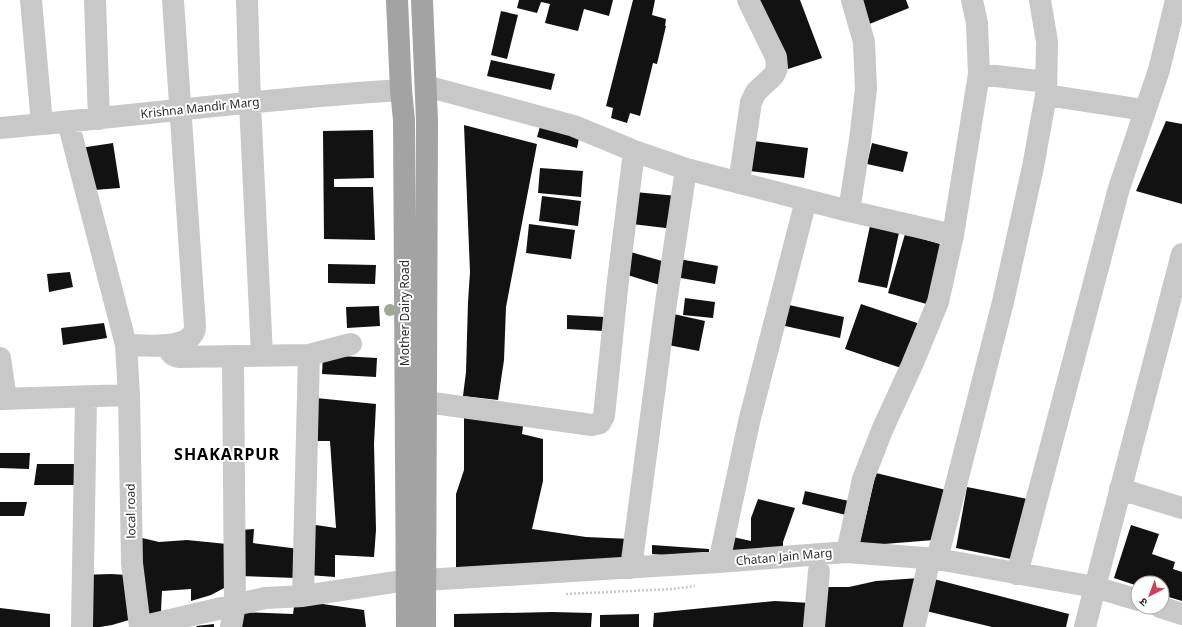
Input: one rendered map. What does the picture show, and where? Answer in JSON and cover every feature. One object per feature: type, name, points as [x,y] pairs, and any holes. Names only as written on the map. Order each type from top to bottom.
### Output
[{"type":"main road","name":"Mother Dairy Road","points":[[397,0],[401,90],[404,120],[416,580],[425,627]]},
{"type":"main road","name":"Mother Dairy Road","points":[[407,627],[416,580],[426,402],[426,86],[422,0]]},
{"type":"street","points":[[31,0],[42,124]]},
{"type":"street","points":[[95,0],[99,119]]},
{"type":"street","points":[[126,345],[167,345],[186,340],[193,334],[195,326],[172,0]]},
{"type":"street","points":[[247,0],[250,103],[262,355]]},
{"type":"street","points":[[739,183],[751,102],[756,92],[774,75],[777,68],[776,57],[748,0]]},
{"type":"street","points":[[849,211],[866,89],[864,42],[852,0]]},
{"type":"street","points":[[847,552],[863,480],[883,428],[912,365],[938,302],[953,236],[979,74],[977,23],[972,0]]},
{"type":"street","points":[[914,627],[1003,302],[1033,167],[1046,89],[1047,42],[1040,0]]},
{"type":"street","points":[[1017,574],[1119,188],[1144,110],[1159,70],[1176,0]]},
{"type":"street","points":[[979,74],[1144,110]]},
{"type":"street","points":[[426,86],[574,126],[634,151],[686,169],[953,236]]},
{"type":"street","name":"Krishna Mandir Marg","points":[[0,128],[250,103],[401,90]]},
{"type":"street","name":"local road","points":[[68,122],[126,345],[129,395],[132,562],[140,627]]},
{"type":"street","points":[[426,402],[592,425],[600,423],[604,416],[616,289],[634,151]]},
{"type":"street","points":[[631,568],[666,303],[686,169]]},
{"type":"street","points":[[719,562],[749,422],[806,200]]},
{"type":"street","points":[[1086,627],[1094,587],[1182,254]]},
{"type":"street","points":[[167,345],[170,353],[174,356],[180,357],[309,355],[351,344]]},
{"type":"street","points":[[303,596],[309,355]]},
{"type":"street","points":[[231,627],[235,605],[233,356]]},
{"type":"street","points":[[0,358],[3,399],[129,395]]},
{"type":"street","points":[[82,627],[86,397]]},
{"type":"street","points":[[1120,489],[1182,508]]},
{"type":"street","name":"Chatan Jain Marg","points":[[148,627],[153,624],[265,598],[303,596],[416,580],[631,568],[847,552],[933,558],[1094,587],[1130,598]]},
{"type":"street","points":[[814,627],[819,571]]},
{"type":"street","points":[[1170,610],[1182,614]]},
{"type":"building","points":[[519,0],[613,0],[609,16],[584,9],[578,31],[545,23],[550,4],[541,2],[537,13],[517,8]]},
{"type":"building","points":[[633,0],[655,0],[652,15],[666,19],[666,26],[657,64],[653,63],[640,116],[630,113],[627,123],[611,118],[613,108],[606,106]]},
{"type":"building","points":[[754,0],[800,0],[822,58],[788,69]]},
{"type":"building","points":[[857,0],[906,0],[909,8],[867,25]]},
{"type":"building","points":[[501,11],[518,15],[507,59],[491,55]]},
{"type":"building","points":[[491,60],[555,74],[551,90],[487,76]]},
{"type":"building","points":[[1166,121],[1182,124],[1182,204],[1136,191]]},
{"type":"building","points":[[541,123],[580,133],[577,148],[537,137]]},
{"type":"building","points":[[464,125],[537,144],[506,307],[504,360],[498,400],[463,396],[466,372],[470,272]]},
{"type":"building","points":[[373,130],[374,178],[334,179],[334,187],[373,187],[375,240],[324,239],[323,131]]},
{"type":"building","points":[[754,141],[808,148],[804,178],[750,171]]},
{"type":"building","points":[[113,143],[120,188],[94,190],[80,148]]},
{"type":"building","points":[[872,143],[908,152],[903,172],[867,164]]},
{"type":"building","points":[[540,168],[583,171],[581,197],[538,193]]},
{"type":"building","points":[[635,192],[677,196],[674,229],[632,224]]},
{"type":"building","points":[[542,196],[581,201],[578,226],[539,221]]},
{"type":"building","points":[[871,221],[900,228],[887,288],[858,282]]},
{"type":"building","points":[[529,224],[575,230],[571,259],[526,253]]},
{"type":"building","points":[[905,234],[947,246],[930,305],[888,293]]},
{"type":"building","points":[[627,251],[669,263],[663,286],[621,273]]},
{"type":"building","points":[[679,259],[718,266],[715,284],[675,277]]},
{"type":"building","points":[[328,264],[376,265],[375,284],[328,283]]},
{"type":"building","points":[[70,272],[73,287],[49,292],[47,274]]},
{"type":"building","points":[[685,298],[715,302],[713,318],[683,315]]},
{"type":"building","points":[[861,304],[923,325],[907,370],[845,349]]},
{"type":"building","points":[[789,305],[844,317],[840,338],[785,326]]},
{"type":"building","points":[[379,306],[380,326],[347,328],[346,307]]},
{"type":"building","points":[[669,313],[705,321],[699,351],[663,344]]},
{"type":"building","points":[[567,315],[605,317],[604,331],[567,329]]},
{"type":"building","points":[[104,323],[107,338],[63,345],[61,328]]},
{"type":"building","points":[[323,355],[377,358],[376,377],[322,374]]},
{"type":"building","points":[[316,398],[376,404],[374,444],[376,530],[374,557],[335,555],[335,577],[308,575],[309,524],[336,528],[330,441],[310,441]]},
{"type":"building","points":[[464,418],[524,419],[522,434],[543,439],[543,481],[532,529],[586,537],[631,539],[628,563],[456,573],[456,494],[464,470]]},
{"type":"building","points":[[0,453],[30,453],[29,469],[0,468]]},
{"type":"building","points":[[37,464],[78,464],[75,485],[34,485]]},
{"type":"building","points":[[876,473],[946,490],[934,540],[859,546]]},
{"type":"building","points":[[967,487],[1028,499],[1016,560],[956,548]]},
{"type":"building","points":[[805,491],[853,502],[850,516],[802,504]]},
{"type":"building","points":[[758,499],[795,508],[783,542],[783,553],[729,554],[733,537],[751,541],[751,518]]},
{"type":"building","points":[[0,502],[27,502],[24,516],[0,516]]},
{"type":"building","points":[[1131,525],[1159,534],[1152,554],[1175,562],[1173,569],[1182,572],[1182,601],[1170,597],[1170,575],[1130,575],[1130,583],[1114,578]]},
{"type":"building","points":[[254,529],[253,543],[299,549],[296,578],[239,576],[241,530]]},
{"type":"building","points":[[138,537],[159,542],[187,540],[227,544],[228,586],[211,595],[191,601],[191,589],[162,591],[161,611],[144,618]]},
{"type":"building","points":[[652,545],[709,549],[709,559],[652,554]]},
{"type":"building","points":[[79,575],[128,575],[129,620],[100,627],[78,627]]},
{"type":"building","points":[[919,578],[908,627],[821,627],[826,587],[849,587],[876,581]]},
{"type":"building","points":[[930,578],[1069,614],[1066,627],[992,627],[922,610]]},
{"type":"building","points":[[295,600],[364,610],[366,627],[237,627],[238,612],[293,614]]},
{"type":"building","points":[[775,601],[811,603],[809,627],[653,627],[654,613]]},
{"type":"building","points":[[0,608],[50,614],[50,627],[0,627]]},
{"type":"building","points":[[552,612],[592,613],[591,627],[454,627],[454,614]]},
{"type":"building","points":[[639,614],[639,627],[600,627],[600,615]]},
{"type":"building","points":[[214,624],[214,627],[196,626]]},
{"type":"district","name":"SHAKARPUR","points":[[227,454]]}]
